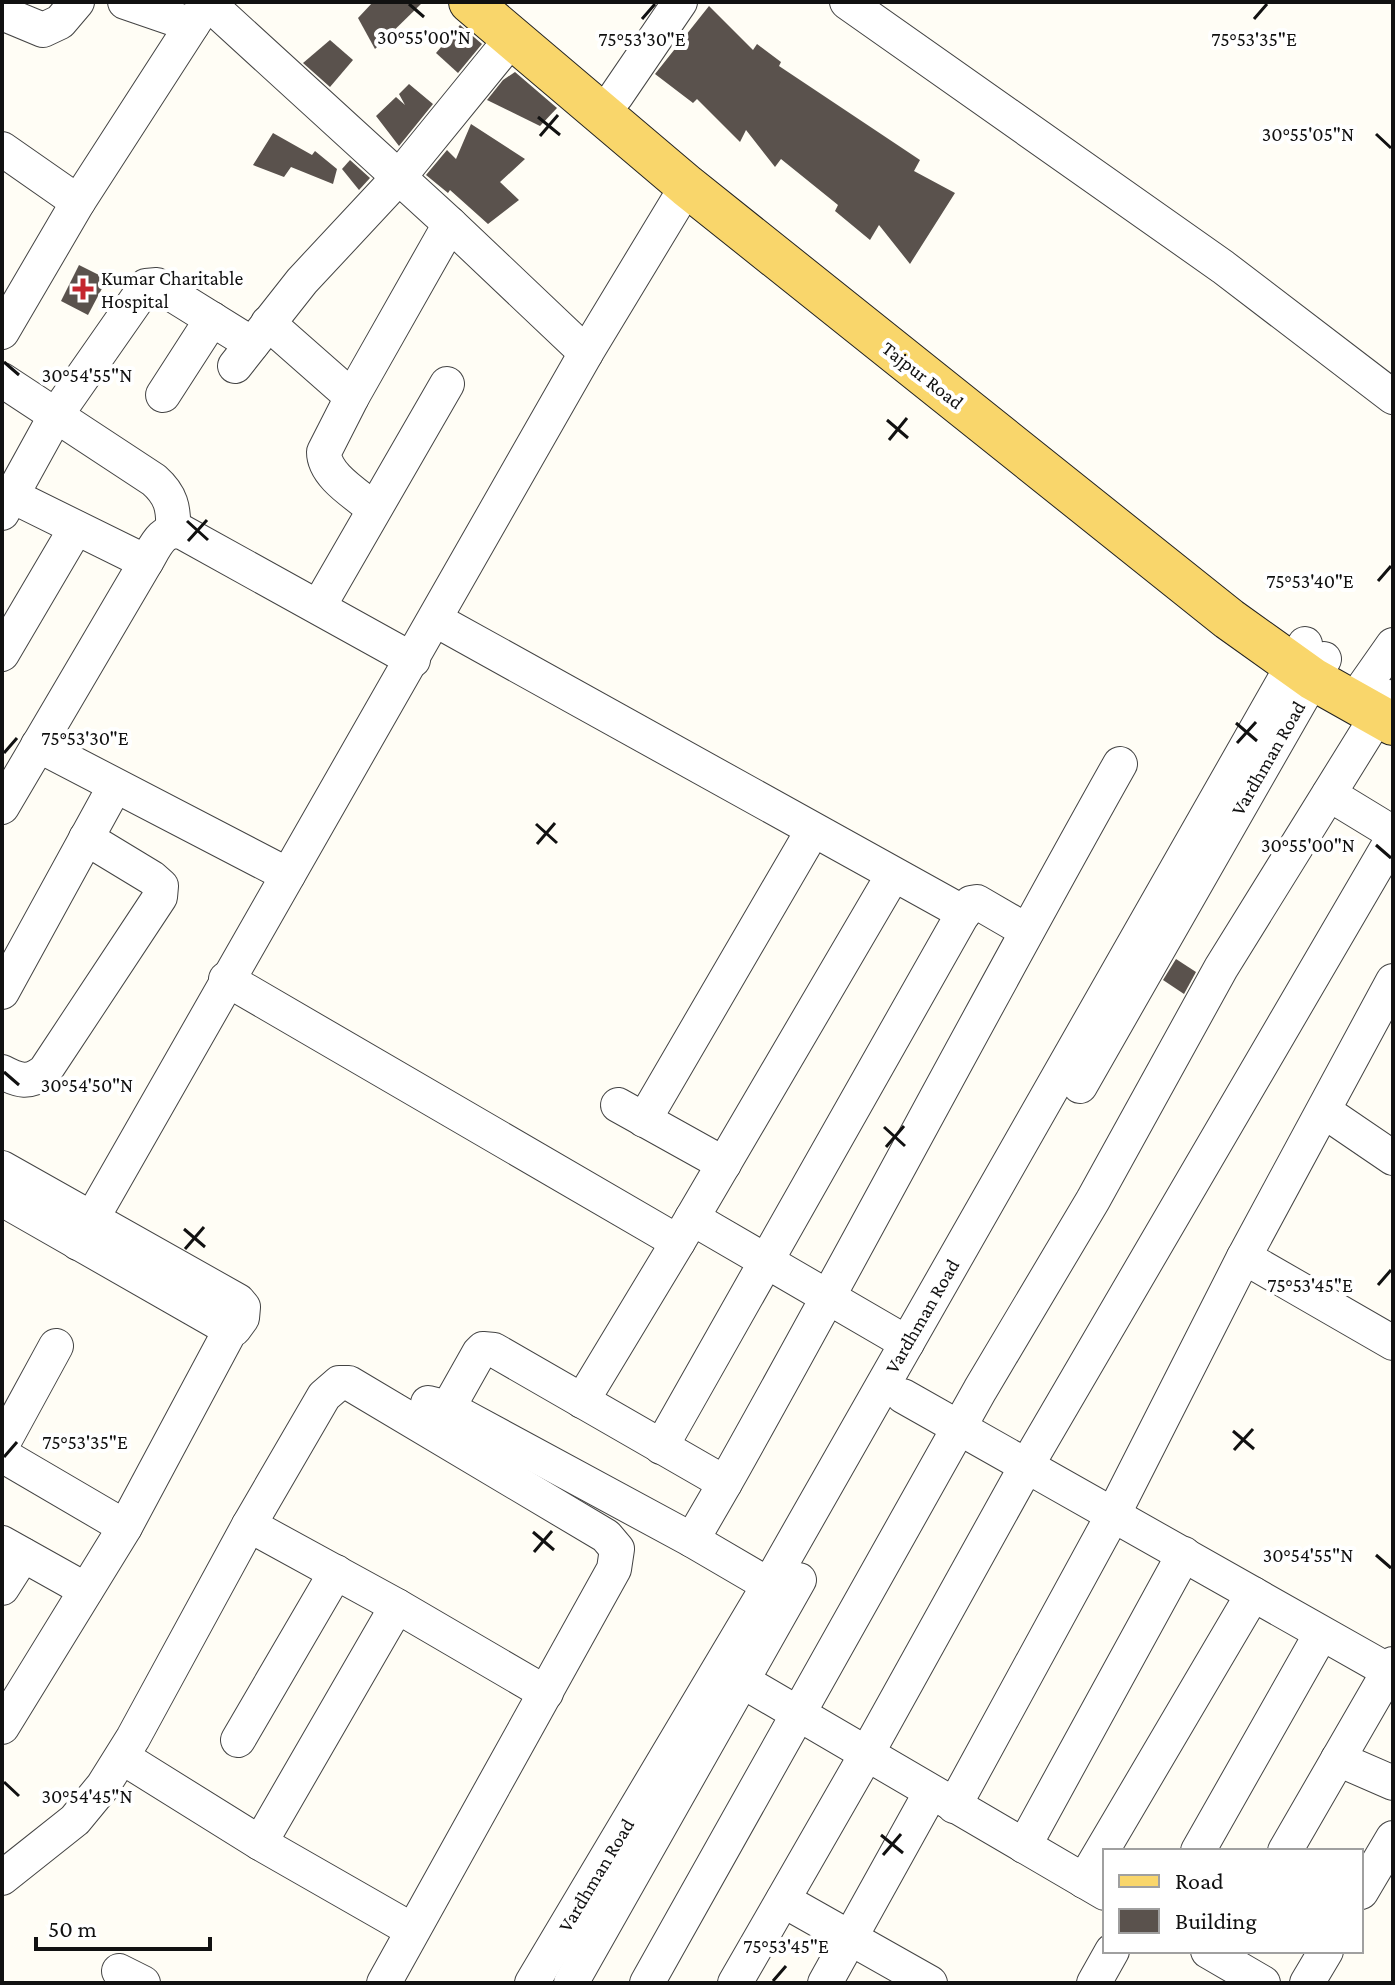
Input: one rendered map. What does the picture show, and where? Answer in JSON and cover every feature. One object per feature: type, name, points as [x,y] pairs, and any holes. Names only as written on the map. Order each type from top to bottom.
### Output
[{"type":"main road","name":"Tajpur Road","points":[[470,2],[509,20],[616,96],[923,348],[1055,449],[1243,601],[1309,661]]},
{"type":"main road","name":"Tajpur Road","points":[[509,20],[687,186],[1229,619],[1309,661],[1379,704]]},
{"type":"street","points":[[2,13],[43,30],[60,22],[77,2]]},
{"type":"street","points":[[125,2],[202,10],[399,177],[586,353]]},
{"type":"street","points":[[616,96],[680,2]]},
{"type":"street","points":[[847,2],[1223,267],[1393,397]]},
{"type":"street","points":[[2,332],[78,202],[202,10]]},
{"type":"street","points":[[252,344],[302,281],[399,177],[509,20]]},
{"type":"street","points":[[2,149],[78,202]]},
{"type":"street","points":[[84,1231],[586,353],[687,186]]},
{"type":"street","points":[[374,509],[334,475],[324,460],[324,452],[450,224]]},
{"type":"street","points":[[146,562],[76,528],[5,500],[56,415],[146,286],[157,285],[252,344],[352,397]]},
{"type":"street","points":[[163,395],[212,319]]},
{"type":"street","points":[[2,380],[154,480],[164,489],[173,510],[173,530]]},
{"type":"street","points":[[319,606],[447,384]]},
{"type":"street","points":[[2,654],[76,528]]},
{"type":"street","points":[[2,807],[146,562],[161,538],[173,530]]},
{"type":"street","points":[[173,530],[319,606],[413,660]]},
{"type":"street","points":[[436,620],[964,913]]},
{"type":"street","points":[[647,1983],[959,1426],[1093,1200],[1221,968],[1329,794],[1379,704],[1393,645]]},
{"type":"street","name":"Vardhman Road","points":[[571,1983],[730,1674],[769,1585],[907,1343],[1309,661]]},
{"type":"street","name":"Vardhman Road","points":[[532,1983],[903,1396],[1309,661]]},
{"type":"street","points":[[38,745],[288,875]]},
{"type":"street","points":[[692,1540],[829,1299],[1120,764]]},
{"type":"street","points":[[2,992],[115,786]]},
{"type":"street","points":[[735,1983],[1027,1465],[1393,835],[1329,794]]},
{"type":"street","points":[[724,1164],[631,1112],[813,830]]},
{"type":"street","points":[[2,1072],[30,1081],[45,1071],[160,897],[161,886],[152,878],[86,838]]},
{"type":"street","points":[[582,1401],[893,875]]},
{"type":"street","points":[[661,1447],[971,903],[977,902],[1027,931]]},
{"type":"street","points":[[226,979],[685,1230],[765,1262],[907,1343]]},
{"type":"street","points":[[825,1983],[942,1799],[1114,1513],[1244,1257],[1393,981]]},
{"type":"street","points":[[1324,1111],[1393,1158]]},
{"type":"street","points":[[2,1168],[84,1231],[231,1329],[125,1527],[2,1727]]},
{"type":"street","points":[[2,1199],[84,1231]]},
{"type":"street","points":[[1244,1257],[1393,1343]]},
{"type":"street","points":[[2,1445],[56,1346]]},
{"type":"street","points":[[448,1408],[479,1353],[488,1348],[725,1483]]},
{"type":"street","points":[[2,1878],[75,1820],[103,1786],[122,1757],[249,1525],[331,1388],[339,1383],[349,1383],[606,1536],[617,1549],[614,1569],[384,1983]]},
{"type":"street","points":[[903,1396],[1114,1513],[1321,1634],[1389,1679],[1286,1849]]},
{"type":"street","points":[[384,1403],[428,1403],[448,1408],[769,1585]]},
{"type":"street","points":[[2,1455],[125,1527]]},
{"type":"street","points":[[249,1525],[546,1693]]},
{"type":"street","points":[[2,1588],[12,1549],[86,1590]]},
{"type":"street","points":[[1024,1846],[1184,1554]]},
{"type":"street","points":[[238,1740],[336,1572]]},
{"type":"street","points":[[1115,1849],[1253,1594]]},
{"type":"street","points":[[260,1843],[397,1606]]},
{"type":"street","points":[[1199,1849],[1321,1634]]},
{"type":"street","points":[[730,1674],[1094,1887]]},
{"type":"street","points":[[122,1757],[260,1843],[412,1930]]},
{"type":"street","points":[[1338,1759],[1393,1783]]},
{"type":"street","points":[[1363,1889],[1389,1852]]},
{"type":"street","points":[[783,1900],[922,1981]]},
{"type":"street","points":[[1094,1983],[1111,1953]]},
{"type":"street","points":[[1307,1983],[1325,1953]]},
{"type":"street","points":[[1216,1961],[1263,1983]]},
{"type":"building","points":[[373,2],[423,2],[375,49],[358,18]]},
{"type":"building","points":[[709,6],[753,50],[757,44],[781,62],[779,66],[920,160],[914,171],[955,193],[910,264],[879,225],[870,240],[835,211],[838,205],[781,159],[775,167],[746,130],[740,142],[697,99],[693,103],[655,74]]},
{"type":"building","points":[[460,25],[482,44],[458,73],[436,53]]},
{"type":"building","points":[[330,40],[353,60],[330,87],[303,63]]},
{"type":"building","points":[[515,72],[557,108],[540,126],[487,100],[503,80]]},
{"type":"building","points":[[409,84],[433,104],[399,146],[376,116],[396,97],[405,105],[399,94]]},
{"type":"building","points":[[471,124],[525,159],[500,182],[519,200],[488,224],[450,190],[448,193],[426,175],[447,150],[456,159]]},
{"type":"building","points":[[273,133],[312,155],[315,151],[337,169],[333,184],[291,167],[284,177],[253,165]]},
{"type":"building","points":[[350,160],[370,178],[359,190],[342,169]]},
{"type":"building","points":[[79,265],[107,279],[88,315],[61,301]]},
{"type":"building","points":[[1176,959],[1196,972],[1184,994],[1163,980]]},
{"type":"place","name":"Kumar Charitable Hospital","points":[[83,289]]}]
